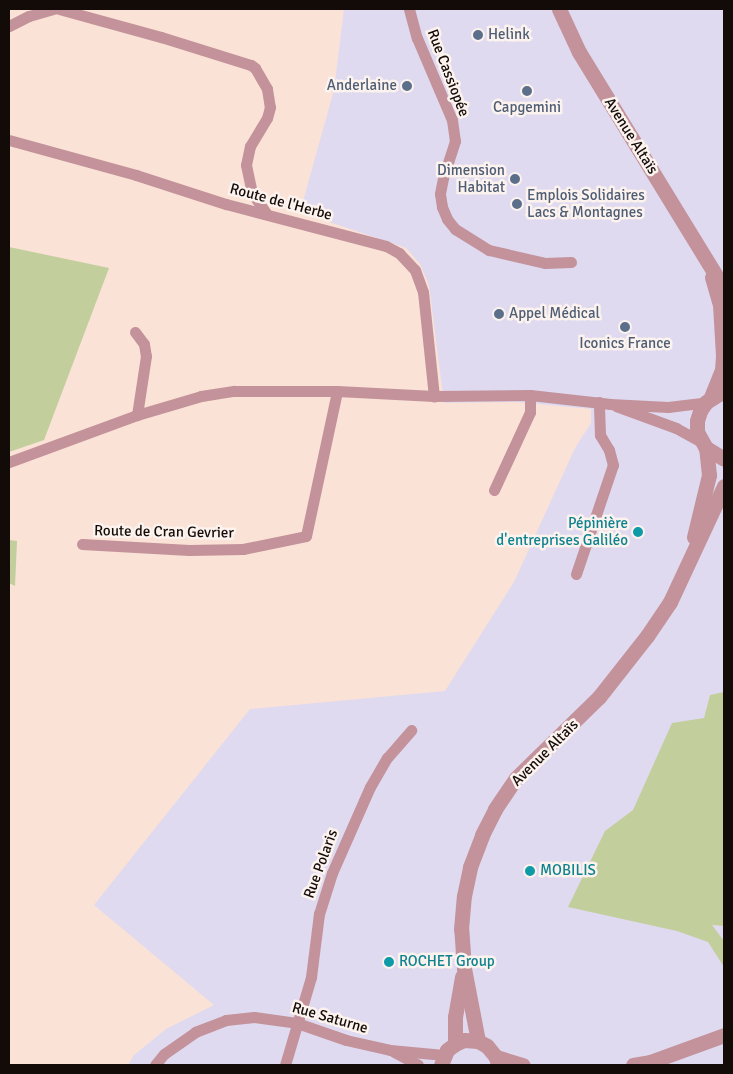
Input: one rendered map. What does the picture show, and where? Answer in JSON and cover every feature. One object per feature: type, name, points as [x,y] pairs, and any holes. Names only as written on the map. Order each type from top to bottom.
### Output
[{"type":"street","points":[[9,26],[29,16],[54,9]]},
{"type":"street","points":[[59,9],[251,64],[268,89],[270,107],[268,118],[247,155],[248,179],[252,193],[266,213]]},
{"type":"street","name":"Rue Cassiopée","points":[[409,9],[417,38],[452,120],[455,142],[443,178],[440,194],[442,207],[447,219],[460,233],[489,250],[546,263],[571,262]]},
{"type":"street","name":"Avenue Altaïs","points":[[558,9],[579,52],[724,289]]},
{"type":"street","name":"Route de l'Herbe","points":[[9,140],[136,175],[226,204],[386,246],[408,261],[418,275],[423,292],[434,396]]},
{"type":"street","points":[[226,204],[252,193]]},
{"type":"street","name":"Avenue Altaïs","points":[[689,562],[709,475],[697,421],[714,397],[722,370],[723,355],[720,305],[707,262]]},
{"type":"street","points":[[134,332],[144,344],[146,356],[137,415]]},
{"type":"street","points":[[9,462],[137,415],[201,396],[234,391],[337,391],[434,396],[530,395],[604,403],[668,407],[714,397]]},
{"type":"street","name":"Route de Cran Gevrier","points":[[82,544],[189,550],[243,548],[306,536],[337,391]]},
{"type":"street","points":[[494,490],[530,412],[530,395]]},
{"type":"street","points":[[604,403],[676,428],[703,445],[714,455],[724,459]]},
{"type":"street","points":[[576,574],[613,465],[600,435],[604,403]]},
{"type":"street","name":"Avenue Altaïs","points":[[478,1041],[464,968],[462,929],[464,896],[470,867],[495,809],[516,778],[589,708],[623,669],[670,602],[724,486]]},
{"type":"street","name":"Rue Polaris","points":[[285,1065],[311,977],[319,914],[345,840],[374,780],[388,758],[411,730]]},
{"type":"street","name":"Avenue Altaïs","points":[[447,1054],[464,968]]},
{"type":"street","name":"Rue Saturne","points":[[155,1065],[164,1054],[195,1032],[226,1020],[254,1017],[297,1023],[346,1040],[390,1050],[447,1054]]},
{"type":"street","points":[[633,1065],[651,1063],[724,1035]]},
{"type":"street","points":[[447,1054],[464,1040],[478,1041],[488,1046],[497,1061],[523,1065]]},
{"type":"street","name":"Rue Saturne","points":[[390,1050],[418,1065]]},
{"type":"shaded area","points":[[344,9],[724,9],[724,692],[710,696],[704,718],[711,925],[724,926],[724,1065],[128,1065],[134,1055],[166,1029],[214,1005],[94,905],[250,709],[445,691],[514,582],[575,448],[591,423],[591,409],[515,402],[444,403],[429,285],[420,264],[406,248],[300,212],[334,90]]},
{"type":"green space","points":[[9,247],[109,268],[44,440],[9,452]]},
{"type":"green space","points":[[9,540],[17,541],[15,586],[9,583]]},
{"type":"green space","points":[[724,692],[724,926],[712,925],[724,941],[724,967],[708,942],[677,931],[568,907],[605,831],[633,810],[672,723],[704,718],[710,695]]},
{"type":"place","name":"Helink","points":[[478,35]]},
{"type":"place","name":"Anderlaine","points":[[407,86]]},
{"type":"place","name":"Capgemini","points":[[527,91]]},
{"type":"place","name":"Dimension Habitat","points":[[515,179]]},
{"type":"place","name":"Emplois Solidaires Lacs & Montagnes","points":[[517,204]]},
{"type":"place","name":"Appel Médical","points":[[499,314]]},
{"type":"place","name":"Iconics France","points":[[625,327]]},
{"type":"place","name":"Pépinière d'entreprises Galiléo","points":[[638,532]]},
{"type":"place","name":"MOBILIS","points":[[530,871]]},
{"type":"place","name":"ROCHET Group","points":[[389,962]]}]
